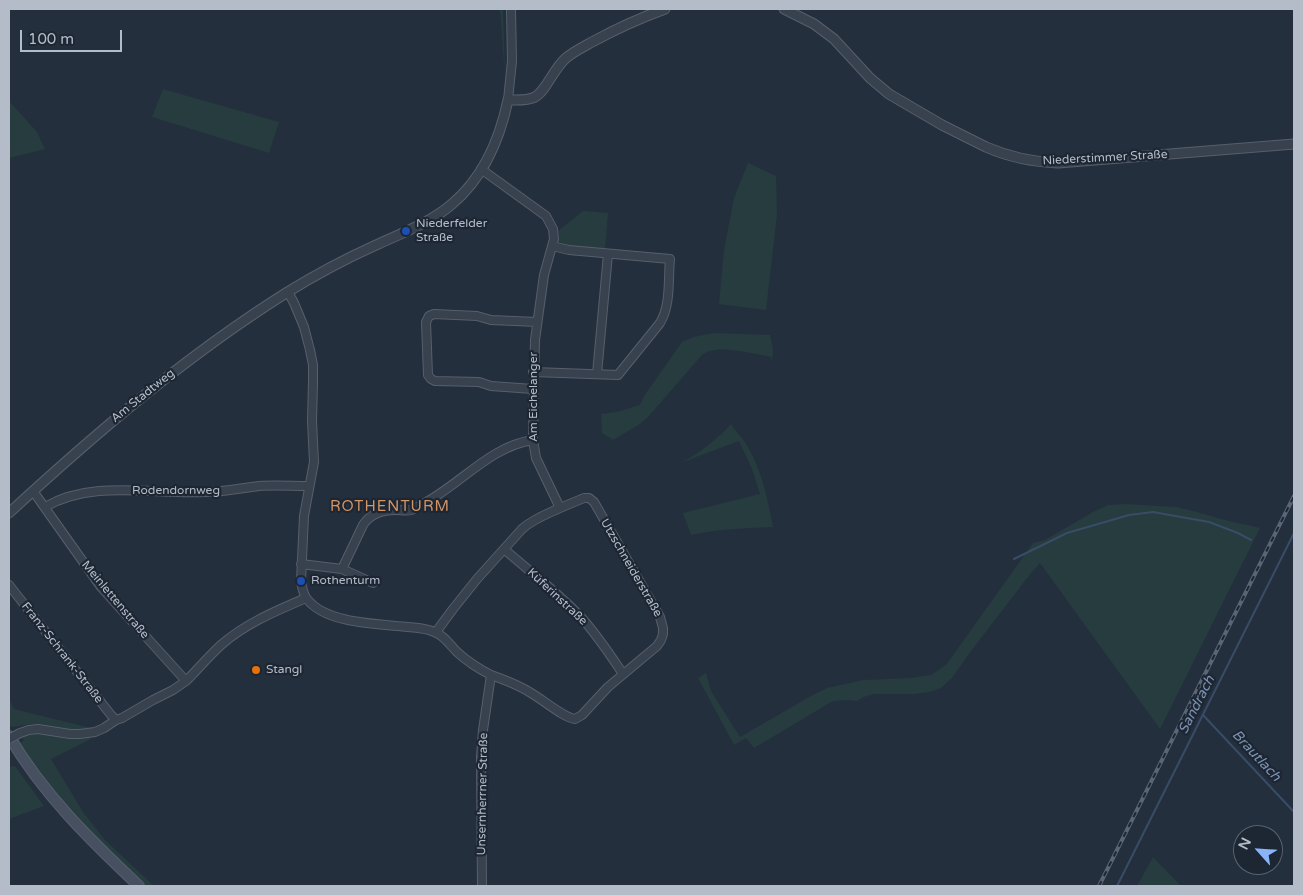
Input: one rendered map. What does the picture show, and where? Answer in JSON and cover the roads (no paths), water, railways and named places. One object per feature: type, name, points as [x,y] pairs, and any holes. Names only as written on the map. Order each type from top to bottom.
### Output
[{"type":"main road","points":[[9,736],[24,761],[66,814],[84,834],[139,886]]},
{"type":"street","points":[[492,675],[466,659],[436,632],[334,617],[319,609],[306,598],[301,582],[301,564],[304,516],[308,486],[314,462],[312,421],[313,365],[304,327],[288,292],[325,270],[421,224],[453,204],[463,193],[481,169],[501,129],[508,100],[512,61],[512,9]]},
{"type":"street","points":[[508,100],[533,98],[538,95],[567,57],[623,26],[665,9]]},
{"type":"street","name":"Niederstimmer Straße","points":[[784,9],[814,24],[834,38],[870,78],[889,94],[978,143],[1016,158],[1040,163],[1058,163],[1294,144]]},
{"type":"street","name":"Am Eichelanger","points":[[481,169],[546,216],[553,229],[554,239],[544,275],[537,322],[533,372],[533,440],[536,458],[560,508]]},
{"type":"street","points":[[533,372],[618,375],[660,323],[666,306],[670,259],[569,250],[552,246]]},
{"type":"street","points":[[597,374],[608,254]]},
{"type":"street","name":"Am Stadtweg","points":[[9,513],[87,442],[162,380],[238,324],[288,292]]},
{"type":"street","points":[[533,389],[491,386],[479,382],[435,381],[431,379],[428,375],[426,322],[434,314],[476,316],[491,320],[537,322]]},
{"type":"street","points":[[342,569],[367,520],[372,515],[392,510],[410,510],[417,507],[505,448],[524,441],[533,440]]},
{"type":"street","name":"Rodendornweg","points":[[45,507],[60,499],[83,493],[116,491],[206,492],[260,486],[308,486]]},
{"type":"street","name":"Meinlettenstraße","points":[[33,491],[101,587],[186,681]]},
{"type":"street","name":"Utzschneiderstraße","points":[[492,675],[532,693],[567,717],[575,719],[582,715],[608,687],[657,646],[661,640],[663,634],[662,622],[658,612],[594,502],[589,498],[584,498],[560,508]]},
{"type":"street","points":[[436,632],[477,579],[529,523],[560,508]]},
{"type":"street","name":"Küferinstraße","points":[[504,549],[580,616],[623,674]]},
{"type":"street","points":[[301,564],[342,569],[373,583]]},
{"type":"street","name":"Franz-Schrank-Straße","points":[[9,586],[116,720]]},
{"type":"street","points":[[9,739],[29,730],[38,729],[70,734],[95,732],[104,728],[186,681],[234,635],[268,614],[306,598]]},
{"type":"street","name":"Unsernherrner Straße","points":[[482,886],[481,757],[483,730],[492,675]]},
{"type":"waterway","points":[[1014,559],[1067,533],[1129,515],[1153,512],[1209,522],[1251,540]]},
{"type":"waterway","name":"Sandrach","points":[[1117,886],[1294,533]]},
{"type":"waterway","name":"Brautlach","points":[[1203,715],[1294,812]]},
{"type":"railway","points":[[1099,886],[1294,496]]},
{"type":"place","name":"Niederfelder Straße","points":[[406,231]]},
{"type":"place","name":"Rothenturm","points":[[301,581]]},
{"type":"place","name":"Stangl","points":[[256,670]]},
{"type":"district","name":"ROTHENTURM","points":[[390,507]]}]
